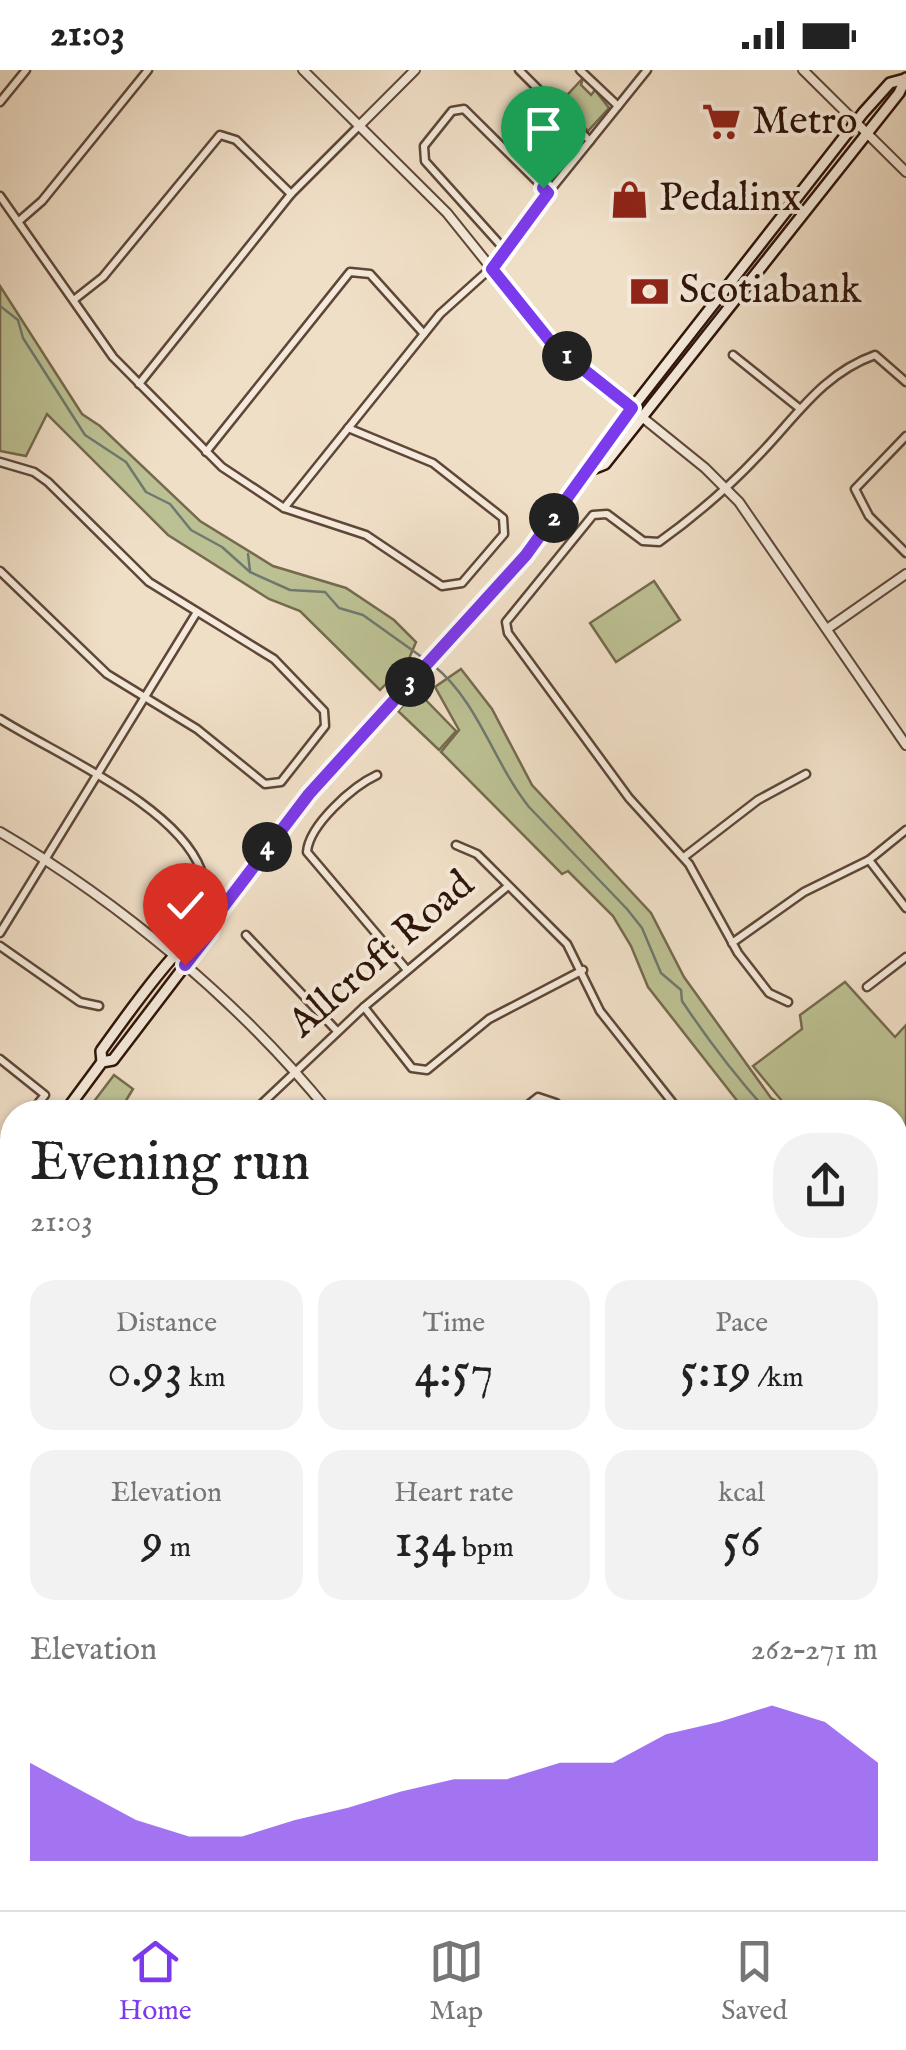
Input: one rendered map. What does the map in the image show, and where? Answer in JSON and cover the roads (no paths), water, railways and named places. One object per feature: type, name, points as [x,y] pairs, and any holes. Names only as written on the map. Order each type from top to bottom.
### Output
[{"type":"main road","points":[[102,1062],[113,1060],[309,794],[526,555],[590,470],[594,457],[856,122],[890,84],[906,78]]},
{"type":"main road","points":[[590,470],[605,464],[899,93],[906,78]]},
{"type":"main road","points":[[74,1100],[102,1062],[102,1051],[200,928],[210,926]]},
{"type":"street","points":[[0,102],[26,70]]},
{"type":"street","points":[[19,220],[42,201],[148,70]]},
{"type":"street","points":[[304,70],[446,213],[554,346],[725,487],[770,542],[906,745]]},
{"type":"street","points":[[139,384],[291,194],[415,70]]},
{"type":"street","points":[[580,70],[618,106]]},
{"type":"street","points":[[284,508],[449,304],[492,269],[647,70]]},
{"type":"street","points":[[803,70],[906,172]]},
{"type":"street","points":[[520,71],[590,142]]},
{"type":"street","points":[[505,250],[425,161],[424,146],[452,111],[464,109],[548,193]]},
{"type":"street","points":[[75,298],[104,277],[220,135],[236,140],[291,194]]},
{"type":"street","points":[[0,196],[75,298],[113,358],[232,475],[284,508],[366,535],[446,588],[462,583],[504,534],[502,517],[433,463],[348,428]]},
{"type":"street","points":[[206,452],[350,272],[370,274],[424,334]]},
{"type":"street","points":[[733,355],[799,408]]},
{"type":"street","points":[[788,1002],[770,993],[732,944],[706,889],[684,857],[629,798],[506,626],[508,618],[593,516],[607,514],[643,541],[656,544],[725,487],[832,378],[870,357],[881,358],[906,382]]},
{"type":"street","points":[[906,436],[855,489],[869,516],[906,553]]},
{"type":"street","points":[[0,462],[34,472],[48,482],[149,582],[274,659],[324,711],[325,726],[281,782],[264,784],[197,729],[107,674],[0,571]]},
{"type":"street","points":[[827,628],[906,574]]},
{"type":"street","points":[[0,933],[197,612]]},
{"type":"street","points":[[0,719],[134,800],[191,845],[200,870]]},
{"type":"street","points":[[684,857],[758,800],[806,774]]},
{"type":"street","points":[[377,775],[352,786],[308,842],[307,852],[407,970]]},
{"type":"street","points":[[732,944],[804,892],[868,860],[906,830]]},
{"type":"street","points":[[0,832],[46,858],[185,965],[296,1070],[320,1100]]},
{"type":"street","points":[[456,846],[477,854],[567,944],[600,1011],[670,1100]]},
{"type":"street","points":[[868,860],[906,908]]},
{"type":"street","name":"Allcroft Road","points":[[265,1100],[407,970],[508,886]]},
{"type":"street","points":[[246,935],[337,1032]]},
{"type":"street","points":[[0,946],[80,1002],[99,1006]]},
{"type":"street","points":[[867,987],[906,957]]},
{"type":"street","points":[[364,1008],[412,1068],[427,1070],[489,1019],[583,970]]},
{"type":"street","points":[[0,1059],[45,1096],[42,1100]]},
{"type":"waterway","points":[[0,306],[18,320],[23,338],[85,435],[126,462],[146,492],[170,504],[191,530],[222,547],[250,572],[290,590],[325,592],[339,608],[363,615],[426,660]]},
{"type":"waterway","points":[[248,554],[250,571]]},
{"type":"waterway","points":[[433,665],[462,696],[529,807],[642,928],[661,973],[681,990],[682,1001],[702,1030],[758,1100]]},
{"type":"place","name":"Metro","points":[[722,122]]},
{"type":"place","name":"Pedalinx","points":[[629,199]]},
{"type":"place","name":"Scotiabank","points":[[649,291]]}]
